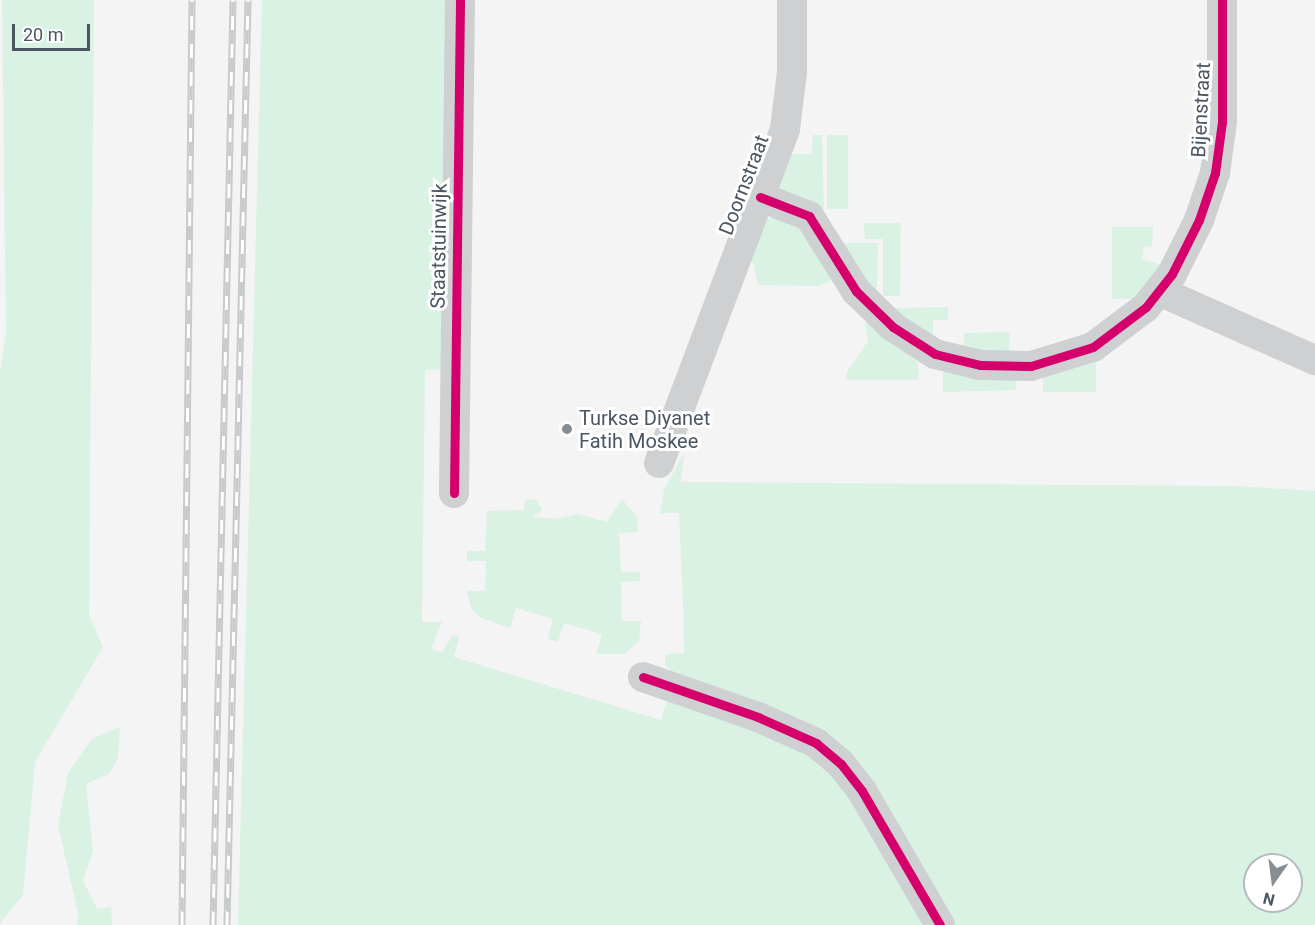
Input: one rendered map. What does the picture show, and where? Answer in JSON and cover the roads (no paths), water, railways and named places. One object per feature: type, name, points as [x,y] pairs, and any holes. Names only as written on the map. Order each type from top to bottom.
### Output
[{"type":"street","name":"Staatstuinwijk","points":[[454,493],[460,0]]},
{"type":"street","name":"Doornstraat","points":[[659,463],[785,129],[792,72],[792,0]]},
{"type":"street","name":"Bijenstraat","points":[[760,197],[809,216],[856,291],[893,327],[935,354],[980,365],[1031,366],[1093,347],[1138,316],[1159,291],[1199,220],[1215,173],[1222,123],[1222,0]]},
{"type":"street","points":[[1159,291],[1315,360]]},
{"type":"street","points":[[643,677],[758,717],[816,744],[841,764],[868,801],[940,925]]},
{"type":"railway","points":[[182,925],[192,0]]},
{"type":"railway","points":[[213,925],[233,0]]},
{"type":"railway","points":[[227,925],[248,0]]},
{"type":"place","name":"Turkse Diyanet Fatih Moskee","points":[[567,429]]}]
